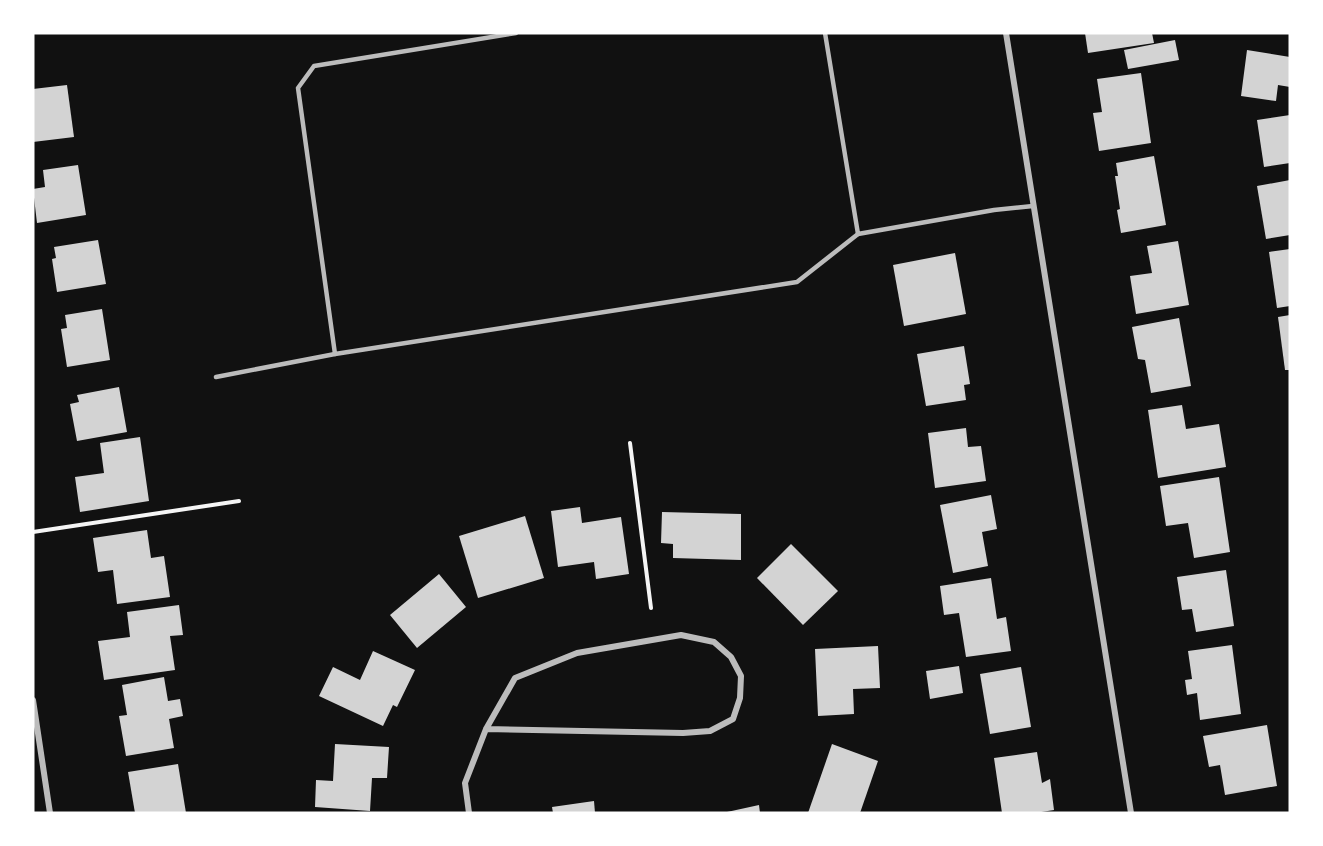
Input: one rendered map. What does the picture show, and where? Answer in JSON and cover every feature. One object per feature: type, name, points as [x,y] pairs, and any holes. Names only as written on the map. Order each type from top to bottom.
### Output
[{"type":"street","points":[[1006,33],[1131,813]]},
{"type":"street","points":[[469,813],[465,783],[486,729],[515,678],[577,653],[681,635],[714,642],[731,657],[741,676],[740,698],[733,719],[710,731],[614,732],[486,729]]},
{"type":"street","points":[[33,700],[50,813]]},
{"type":"lane","points":[[335,354],[298,88],[314,66],[516,33]]},
{"type":"lane","points":[[825,33],[858,234]]},
{"type":"lane","points":[[216,377],[335,354],[797,282],[858,234],[994,210],[1033,206]]},
{"type":"path","points":[[630,443],[651,608]]},
{"type":"path","points":[[33,532],[239,501]]},
{"type":"building","points":[[1085,33],[1152,33],[1154,43],[1088,53]]},
{"type":"building","points":[[1175,40],[1179,60],[1128,69],[1124,50]]},
{"type":"building","points":[[1247,50],[1290,57],[1290,87],[1278,85],[1276,101],[1241,96]]},
{"type":"building","points":[[1141,73],[1151,143],[1099,151],[1093,113],[1102,112],[1097,79]]},
{"type":"building","points":[[67,85],[74,137],[33,142],[33,89]]},
{"type":"building","points":[[1290,115],[1290,163],[1264,167],[1257,120]]},
{"type":"building","points":[[1154,156],[1166,225],[1121,233],[1117,210],[1120,209],[1115,176],[1118,176],[1116,163]]},
{"type":"building","points":[[78,165],[86,215],[37,223],[33,189],[45,187],[43,170]]},
{"type":"building","points":[[1290,180],[1290,235],[1266,239],[1257,186]]},
{"type":"building","points":[[98,240],[106,284],[57,292],[52,259],[56,258],[54,247]]},
{"type":"building","points":[[1178,241],[1189,305],[1136,314],[1130,276],[1152,273],[1147,246]]},
{"type":"building","points":[[1290,249],[1290,306],[1277,308],[1269,252]]},
{"type":"building","points":[[955,253],[966,314],[904,326],[893,265]]},
{"type":"building","points":[[102,309],[110,360],[67,367],[61,329],[67,328],[65,315]]},
{"type":"building","points":[[1290,315],[1290,370],[1285,370],[1278,317]]},
{"type":"building","points":[[1179,318],[1191,386],[1151,393],[1145,360],[1138,359],[1132,327]]},
{"type":"building","points":[[964,346],[970,384],[964,385],[966,400],[926,406],[917,354]]},
{"type":"building","points":[[119,387],[127,432],[77,441],[70,404],[79,402],[77,395]]},
{"type":"building","points":[[1182,405],[1186,429],[1219,424],[1226,467],[1158,478],[1148,410]]},
{"type":"building","points":[[966,428],[968,447],[981,446],[986,481],[935,488],[928,433]]},
{"type":"building","points":[[140,437],[149,501],[80,512],[75,477],[104,473],[100,443]]},
{"type":"building","points":[[1219,477],[1230,552],[1194,558],[1188,523],[1166,526],[1160,486]]},
{"type":"building","points":[[991,495],[997,529],[982,532],[988,566],[953,573],[940,505]]},
{"type":"building","points":[[580,507],[582,523],[621,517],[629,574],[596,579],[594,562],[558,567],[551,511]]},
{"type":"building","points":[[662,512],[741,514],[741,560],[673,558],[673,544],[661,543]]},
{"type":"building","points":[[525,516],[544,578],[478,598],[459,536]]},
{"type":"building","points":[[147,530],[151,558],[164,556],[170,597],[117,604],[113,570],[98,572],[93,538]]},
{"type":"building","points":[[791,544],[838,591],[803,625],[757,578]]},
{"type":"building","points":[[1226,570],[1234,626],[1196,632],[1192,609],[1182,610],[1177,577]]},
{"type":"building","points":[[439,574],[466,607],[417,648],[390,615]]},
{"type":"building","points":[[991,578],[997,619],[1006,617],[1011,651],[966,657],[959,613],[944,615],[940,586]]},
{"type":"building","points":[[179,605],[183,635],[170,636],[175,670],[104,680],[98,641],[130,637],[127,612]]},
{"type":"building","points":[[1232,645],[1241,714],[1200,720],[1197,693],[1187,695],[1185,680],[1192,679],[1188,651]]},
{"type":"building","points":[[878,646],[880,688],[853,689],[854,714],[818,716],[815,649]]},
{"type":"building","points":[[373,651],[415,670],[397,707],[393,705],[383,726],[319,696],[333,667],[360,680]]},
{"type":"building","points":[[959,666],[963,693],[930,699],[926,671]]},
{"type":"building","points":[[1021,667],[1031,727],[990,734],[980,674]]},
{"type":"building","points":[[164,677],[168,701],[180,699],[183,716],[169,719],[174,748],[126,756],[119,716],[127,715],[122,685]]},
{"type":"building","points":[[1267,725],[1277,786],[1225,795],[1220,765],[1209,767],[1203,736]]},
{"type":"building","points":[[335,744],[389,747],[387,778],[372,778],[370,811],[315,807],[316,780],[333,781]]},
{"type":"building","points":[[832,744],[878,761],[860,813],[808,813]]},
{"type":"building","points":[[1037,752],[1042,783],[1050,779],[1054,810],[1035,813],[1002,813],[994,758]]},
{"type":"building","points":[[178,764],[186,813],[135,813],[128,772]]},
{"type":"building","points":[[594,801],[595,813],[553,813],[552,807]]},
{"type":"building","points":[[759,805],[760,813],[727,813],[727,812]]}]
